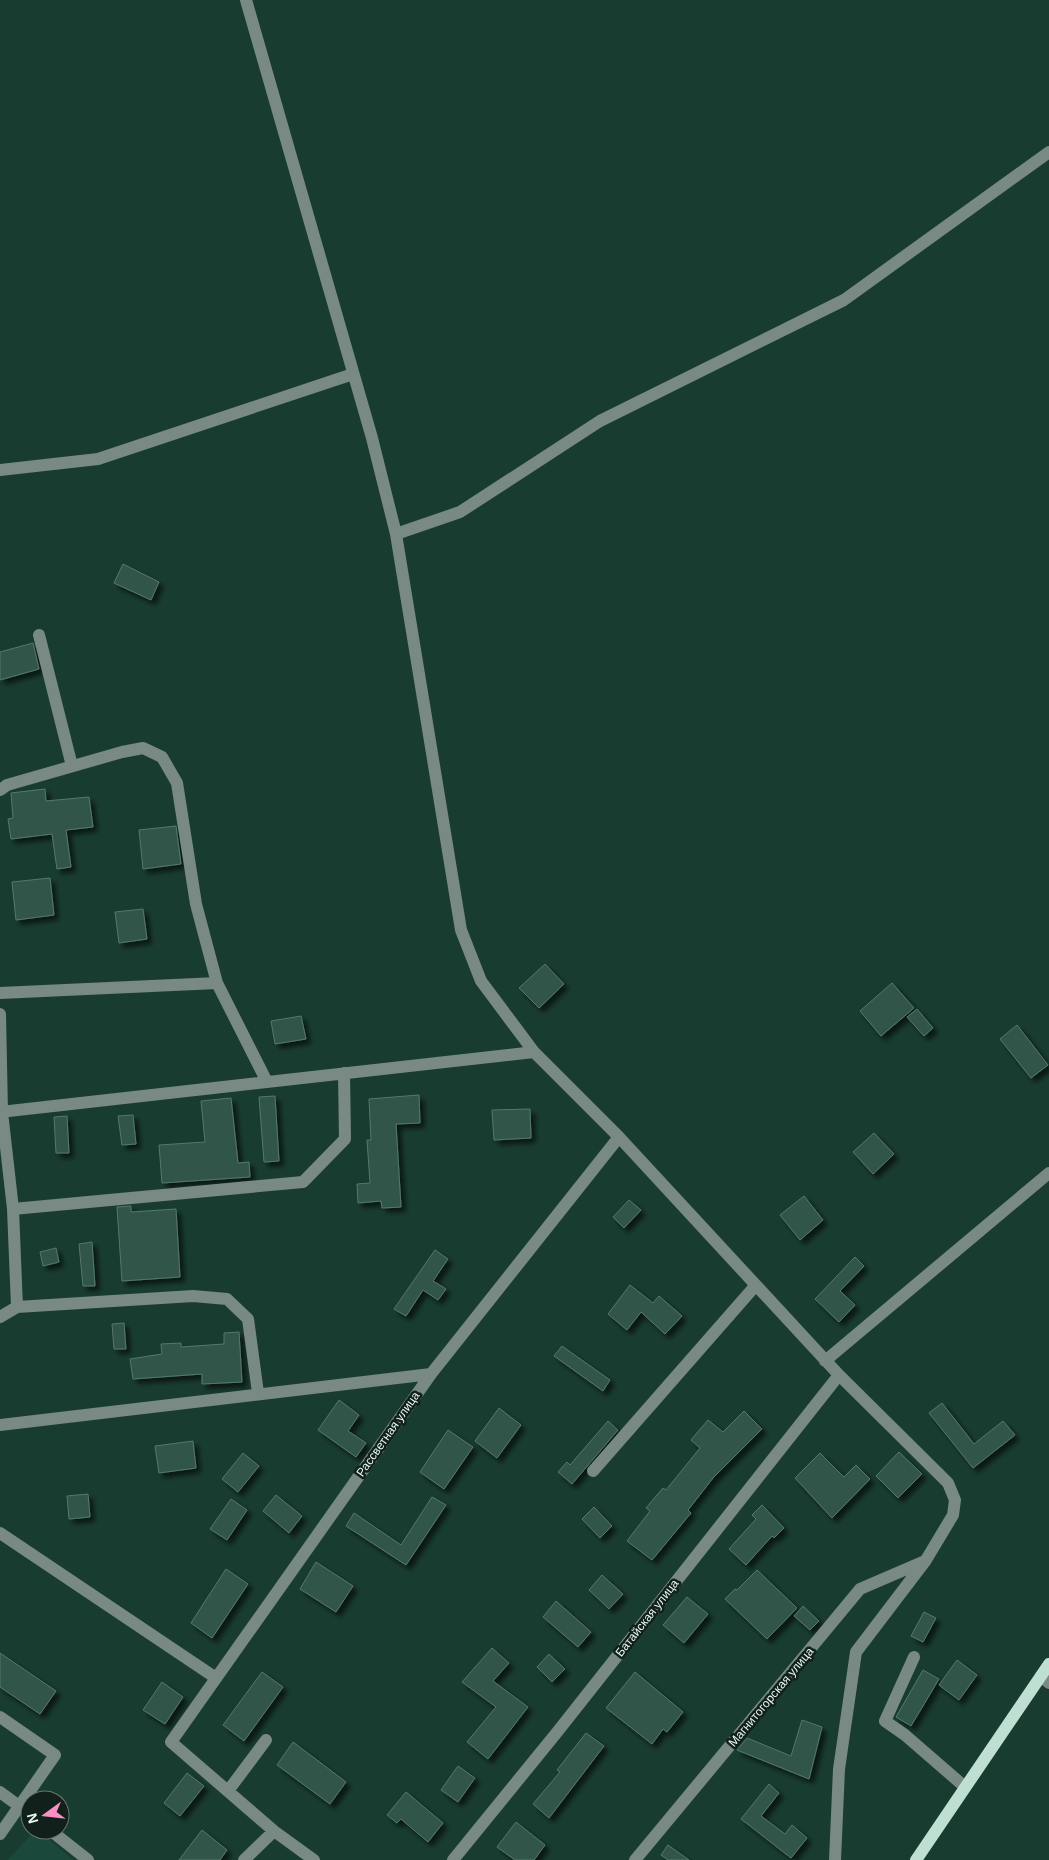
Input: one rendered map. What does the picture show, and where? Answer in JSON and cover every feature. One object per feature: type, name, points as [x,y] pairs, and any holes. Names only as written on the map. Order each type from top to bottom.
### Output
[{"type":"main road","points":[[916,1860],[965,1787],[1045,1680],[1049,1664]]},
{"type":"street","points":[[246,0],[353,374],[396,534],[461,930],[482,981],[534,1052],[619,1137],[839,1375],[948,1483],[956,1500],[953,1515],[926,1560],[856,1652],[839,1769],[835,1860]]},
{"type":"street","points":[[396,534],[460,512],[600,421],[844,300],[1049,152]]},
{"type":"street","points":[[0,470],[98,459],[353,374]]},
{"type":"street","points":[[39,635],[72,766]]},
{"type":"street","points":[[0,790],[7,785],[122,752],[143,748],[162,757],[177,784],[196,904],[217,984],[266,1082]]},
{"type":"street","points":[[0,993],[217,984]]},
{"type":"street","points":[[0,1014],[1,1112],[13,1209],[18,1307]]},
{"type":"street","points":[[1,1112],[534,1052]]},
{"type":"street","points":[[13,1209],[303,1182],[345,1139],[344,1073]]},
{"type":"street","name":"Рассветная улица","points":[[228,1791],[171,1742],[431,1374],[619,1137]]},
{"type":"street","points":[[825,1360],[1049,1173]]},
{"type":"street","points":[[593,1471],[756,1285]]},
{"type":"street","points":[[0,1317],[18,1307],[193,1296],[227,1299],[248,1319],[258,1393]]},
{"type":"street","points":[[0,1425],[431,1374]]},
{"type":"street","name":"Батайская улица","points":[[454,1860],[839,1375]]},
{"type":"street","points":[[0,1533],[216,1678]]},
{"type":"street","name":"Магнитогорская улица","points":[[635,1860],[860,1589],[926,1560]]},
{"type":"street","points":[[914,1656],[885,1721],[905,1735],[965,1787]]},
{"type":"street","points":[[0,1717],[55,1755],[36,1790]]},
{"type":"street","points":[[266,1740],[228,1791],[274,1831],[314,1860]]},
{"type":"street","points":[[0,1792],[20,1807]]},
{"type":"street","points":[[0,1834],[20,1816]]},
{"type":"street","points":[[244,1860],[274,1831]]},
{"type":"street","points":[[63,1840],[88,1860]]},
{"type":"shaded area","points":[[26,1840],[50,1840],[73,1860],[8,1860]]},
{"type":"building","points":[[123,564],[159,582],[151,600],[114,583]]},
{"type":"building","points":[[33,643],[39,669],[0,680],[0,652]]},
{"type":"building","points":[[45,789],[46,801],[89,797],[93,827],[66,830],[71,867],[57,869],[52,834],[11,839],[8,819],[13,818],[11,793]]},
{"type":"building","points":[[176,826],[181,864],[143,869],[139,830]]},
{"type":"building","points":[[50,878],[54,915],[16,920],[12,882]]},
{"type":"building","points":[[143,909],[147,939],[119,943],[115,912]]},
{"type":"building","points":[[545,964],[564,984],[539,1008],[519,988]]},
{"type":"building","points":[[892,983],[914,1008],[881,1036],[860,1011]]},
{"type":"building","points":[[917,1009],[933,1028],[924,1036],[907,1017]]},
{"type":"building","points":[[301,1016],[306,1039],[275,1044],[271,1021]]},
{"type":"building","points":[[1017,1025],[1048,1065],[1031,1078],[1000,1039]]},
{"type":"building","points":[[419,1095],[420,1123],[396,1124],[401,1207],[382,1208],[381,1201],[358,1203],[357,1184],[370,1183],[367,1140],[371,1140],[369,1099]]},
{"type":"building","points":[[275,1096],[279,1161],[264,1162],[259,1097]]},
{"type":"building","points":[[231,1098],[238,1163],[249,1162],[250,1177],[162,1183],[159,1145],[205,1142],[201,1101]]},
{"type":"building","points":[[530,1109],[531,1138],[494,1140],[492,1110]]},
{"type":"building","points":[[133,1115],[136,1144],[122,1145],[118,1116]]},
{"type":"building","points":[[67,1116],[69,1153],[56,1153],[54,1117]]},
{"type":"building","points":[[874,1133],[894,1154],[873,1174],[853,1152]]},
{"type":"building","points":[[804,1196],[823,1220],[800,1240],[780,1215]]},
{"type":"building","points":[[629,1200],[641,1210],[624,1228],[613,1217]]},
{"type":"building","points":[[131,1206],[131,1212],[176,1209],[180,1277],[122,1281],[117,1207]]},
{"type":"building","points":[[92,1242],[95,1286],[83,1286],[79,1244]]},
{"type":"building","points":[[56,1248],[59,1262],[43,1266],[40,1252]]},
{"type":"building","points":[[435,1250],[448,1259],[433,1281],[446,1289],[438,1300],[423,1290],[406,1316],[394,1309]]},
{"type":"building","points":[[855,1257],[864,1266],[840,1291],[855,1305],[839,1322],[815,1299]]},
{"type":"building","points":[[630,1285],[653,1303],[659,1296],[682,1316],[665,1334],[641,1312],[627,1330],[608,1314]]},
{"type":"building","points":[[124,1323],[126,1349],[114,1349],[112,1324]]},
{"type":"building","points":[[239,1332],[242,1382],[202,1384],[202,1374],[133,1379],[130,1359],[162,1354],[161,1344],[181,1343],[181,1347],[224,1344],[224,1333]]},
{"type":"building","points":[[562,1346],[610,1380],[603,1391],[554,1356]]},
{"type":"building","points":[[339,1400],[359,1415],[348,1431],[366,1443],[356,1457],[318,1430]]},
{"type":"building","points":[[942,1403],[974,1444],[1003,1421],[1015,1435],[973,1468],[929,1413]]},
{"type":"building","points":[[499,1408],[521,1425],[497,1458],[475,1441]]},
{"type":"building","points":[[744,1411],[762,1429],[713,1478],[688,1510],[691,1513],[652,1560],[627,1541],[650,1511],[646,1508],[663,1488],[666,1490],[700,1448],[691,1440],[708,1420],[723,1432]]},
{"type":"building","points":[[608,1421],[618,1430],[572,1484],[558,1472],[567,1462],[570,1465]]},
{"type":"building","points":[[448,1430],[473,1447],[444,1489],[420,1472]]},
{"type":"building","points":[[193,1441],[196,1468],[159,1473],[155,1446]]},
{"type":"building","points":[[899,1452],[922,1474],[898,1498],[876,1476]]},
{"type":"building","points":[[243,1453],[259,1466],[238,1492],[222,1479]]},
{"type":"building","points":[[820,1453],[844,1477],[856,1465],[870,1479],[832,1518],[795,1478]]},
{"type":"building","points":[[88,1494],[90,1517],[69,1519],[67,1496]]},
{"type":"building","points":[[276,1495],[302,1516],[289,1533],[263,1511]]},
{"type":"building","points":[[432,1497],[446,1505],[406,1565],[346,1526],[354,1513],[401,1545]]},
{"type":"building","points":[[231,1499],[247,1510],[227,1540],[210,1529]]},
{"type":"building","points":[[762,1505],[784,1528],[774,1538],[772,1536],[746,1565],[729,1549],[756,1519],[752,1515]]},
{"type":"building","points":[[594,1507],[612,1526],[600,1538],[582,1519]]},
{"type":"building","points":[[316,1562],[353,1586],[336,1612],[300,1589]]},
{"type":"building","points":[[226,1569],[248,1584],[212,1638],[191,1623]]},
{"type":"building","points":[[757,1570],[797,1608],[767,1639],[725,1599]]},
{"type":"building","points":[[602,1575],[623,1594],[609,1609],[589,1590]]},
{"type":"building","points":[[687,1597],[708,1614],[684,1643],[663,1625]]},
{"type":"building","points":[[556,1601],[591,1632],[578,1647],[543,1617]]},
{"type":"building","points":[[803,1606],[819,1621],[810,1630],[794,1616]]},
{"type":"building","points":[[924,1612],[936,1618],[923,1642],[911,1636]]},
{"type":"building","points":[[492,1648],[509,1663],[493,1681],[528,1707],[488,1759],[467,1742],[496,1707],[462,1682]]},
{"type":"building","points":[[0,1653],[56,1691],[40,1714],[0,1687]]},
{"type":"building","points":[[549,1654],[565,1669],[552,1682],[537,1667]]},
{"type":"building","points":[[957,1660],[977,1675],[959,1700],[939,1685]]},
{"type":"building","points":[[923,1670],[939,1679],[911,1726],[896,1717]]},
{"type":"building","points":[[262,1672],[283,1687],[244,1741],[223,1725]]},
{"type":"building","points":[[635,1672],[683,1712],[667,1732],[663,1729],[652,1744],[606,1708]]},
{"type":"building","points":[[162,1682],[183,1697],[165,1724],[143,1710]]},
{"type":"building","points":[[802,1720],[822,1727],[809,1779],[737,1750],[747,1738],[791,1756]]},
{"type":"building","points":[[586,1733],[604,1746],[549,1818],[533,1804],[560,1772],[557,1770]]},
{"type":"building","points":[[293,1742],[346,1782],[330,1804],[277,1765]]},
{"type":"building","points":[[458,1766],[475,1778],[458,1802],[441,1790]]},
{"type":"building","points":[[187,1773],[204,1786],[180,1816],[164,1803]]},
{"type":"building","points":[[769,1784],[779,1793],[761,1816],[785,1834],[792,1825],[807,1838],[791,1858],[741,1819]]},
{"type":"building","points":[[406,1792],[443,1823],[428,1842],[401,1819],[397,1823],[387,1815]]},
{"type":"building","points":[[516,1822],[545,1845],[534,1860],[515,1860],[497,1847]]},
{"type":"building","points":[[202,1830],[227,1850],[220,1860],[179,1860]]},
{"type":"building","points":[[668,1845],[689,1860],[668,1860],[661,1855]]}]
